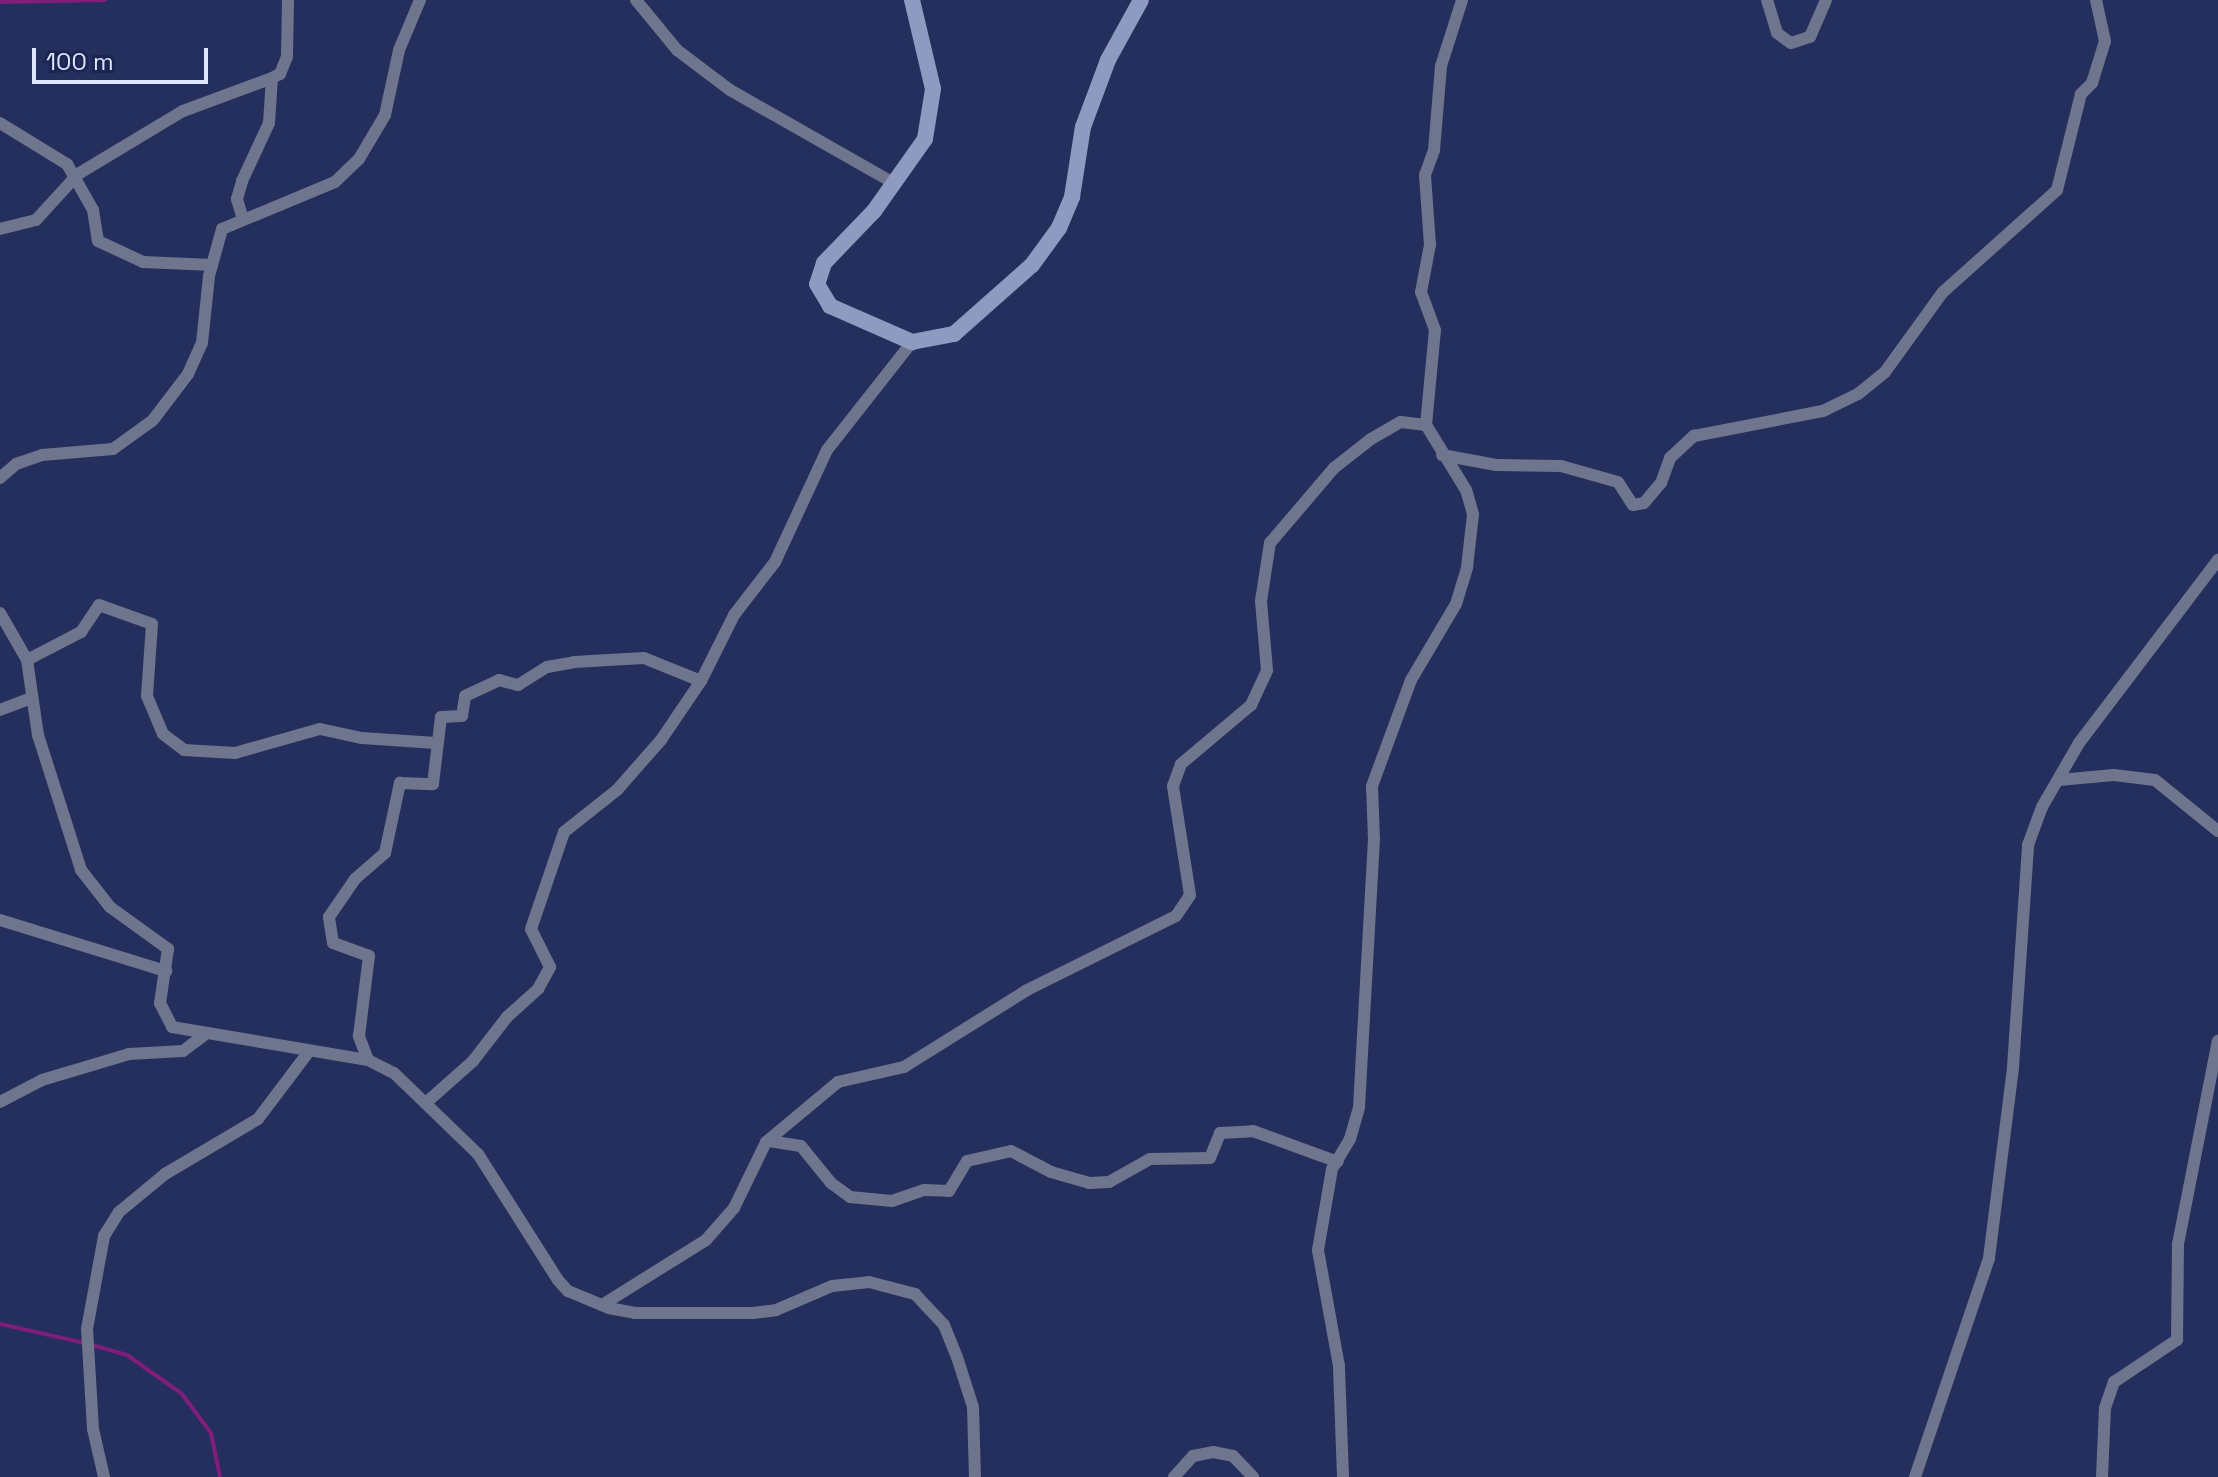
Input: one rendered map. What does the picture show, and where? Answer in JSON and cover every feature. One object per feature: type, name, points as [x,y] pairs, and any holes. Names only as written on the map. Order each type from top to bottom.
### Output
[{"type":"main road","points":[[912,0],[913,23],[930,66],[933,103],[925,139],[894,183],[824,263],[817,284],[830,306],[912,342],[954,334],[1032,265],[1059,228],[1072,197],[1083,127],[1108,60],[1141,0]]},
{"type":"street","points":[[0,229],[36,220],[76,177],[183,111],[280,74],[287,57],[288,0]]},
{"type":"street","points":[[0,478],[16,464],[42,455],[113,449],[153,420],[188,374],[202,343],[212,265],[222,229],[335,182],[359,159],[385,115],[399,50],[420,0]]},
{"type":"street","points":[[636,0],[677,50],[730,90],[894,183]]},
{"type":"street","points":[[1343,1477],[1339,1366],[1318,1250],[1323,1201],[1359,1107],[1374,840],[1372,786],[1389,730],[1411,680],[1456,604],[1467,567],[1473,514],[1466,490],[1426,425],[1435,350],[1432,312],[1421,292],[1430,245],[1425,175],[1434,150],[1441,66],[1462,0]]},
{"type":"street","points":[[1767,0],[1777,33],[1791,43],[1810,37],[1826,0]]},
{"type":"street","points":[[1442,455],[1496,465],[1561,466],[1618,482],[1633,505],[1644,503],[1661,483],[1670,458],[1694,436],[1823,411],[1858,394],[1885,372],[1943,292],[2057,190],[2081,94],[2092,83],[2105,41],[2096,0]]},
{"type":"street","points":[[243,219],[237,199],[269,123],[272,78]]},
{"type":"street","points":[[0,123],[67,164],[97,219],[98,241],[143,262],[212,265]]},
{"type":"street","points":[[428,1101],[473,1061],[507,1017],[538,989],[550,967],[531,929],[564,832],[617,790],[661,740],[701,681],[734,615],[775,562],[827,450],[912,342]]},
{"type":"street","points":[[602,1305],[706,1240],[734,1208],[766,1142],[838,1082],[904,1067],[1027,990],[1176,916],[1190,895],[1173,786],[1181,764],[1251,705],[1267,670],[1261,601],[1270,543],[1334,468],[1371,439],[1401,422],[1426,425]]},
{"type":"street","points":[[1915,1477],[1989,1258],[2013,1067],[2028,845],[2079,743],[2218,560]]},
{"type":"street","points":[[27,660],[81,632],[99,605],[152,624],[147,696],[163,734],[184,750],[235,753],[320,729],[362,738],[436,743]]},
{"type":"street","points":[[0,613],[27,660],[38,735],[81,870],[110,907],[166,946],[163,1014],[179,1031],[307,1054],[368,1060],[394,1073],[428,1101],[478,1154],[558,1280],[568,1291],[602,1305],[635,1313],[753,1313],[776,1310],[841,1284],[869,1282],[908,1291],[944,1325],[957,1357],[973,1407],[975,1477]]},
{"type":"street","points":[[368,1060],[359,1036],[369,956],[333,943],[329,917],[355,879],[385,853],[400,783],[433,784],[438,721],[462,716],[465,696],[499,680],[518,685],[547,667],[612,657],[644,658],[701,681]]},
{"type":"street","points":[[0,710],[32,698]]},
{"type":"street","points":[[2059,780],[2136,775],[2155,780],[2218,831]]},
{"type":"street","points":[[0,920],[166,971]]},
{"type":"street","points":[[0,1102],[42,1080],[102,1061],[183,1051],[204,1035]]},
{"type":"street","points":[[2102,1477],[2105,1408],[2114,1382],[2177,1340],[2178,1244],[2218,1041]]},
{"type":"street","points":[[104,1477],[93,1429],[87,1329],[104,1236],[119,1212],[165,1174],[258,1119],[307,1054]]},
{"type":"street","points":[[766,1142],[801,1146],[831,1183],[850,1197],[892,1201],[924,1190],[949,1191],[967,1161],[1011,1151],[1051,1172],[1089,1183],[1109,1182],[1150,1159],[1210,1158],[1220,1133],[1253,1131],[1338,1162]]},
{"type":"street","points":[[1174,1477],[1193,1456],[1213,1452],[1233,1456],[1253,1477]]},
{"type":"waterway","points":[[0,2],[105,0]]},
{"type":"waterway","points":[[0,1324],[84,1343]]},
{"type":"waterway","points":[[92,1345],[127,1355],[182,1394],[211,1433],[220,1477]]}]
